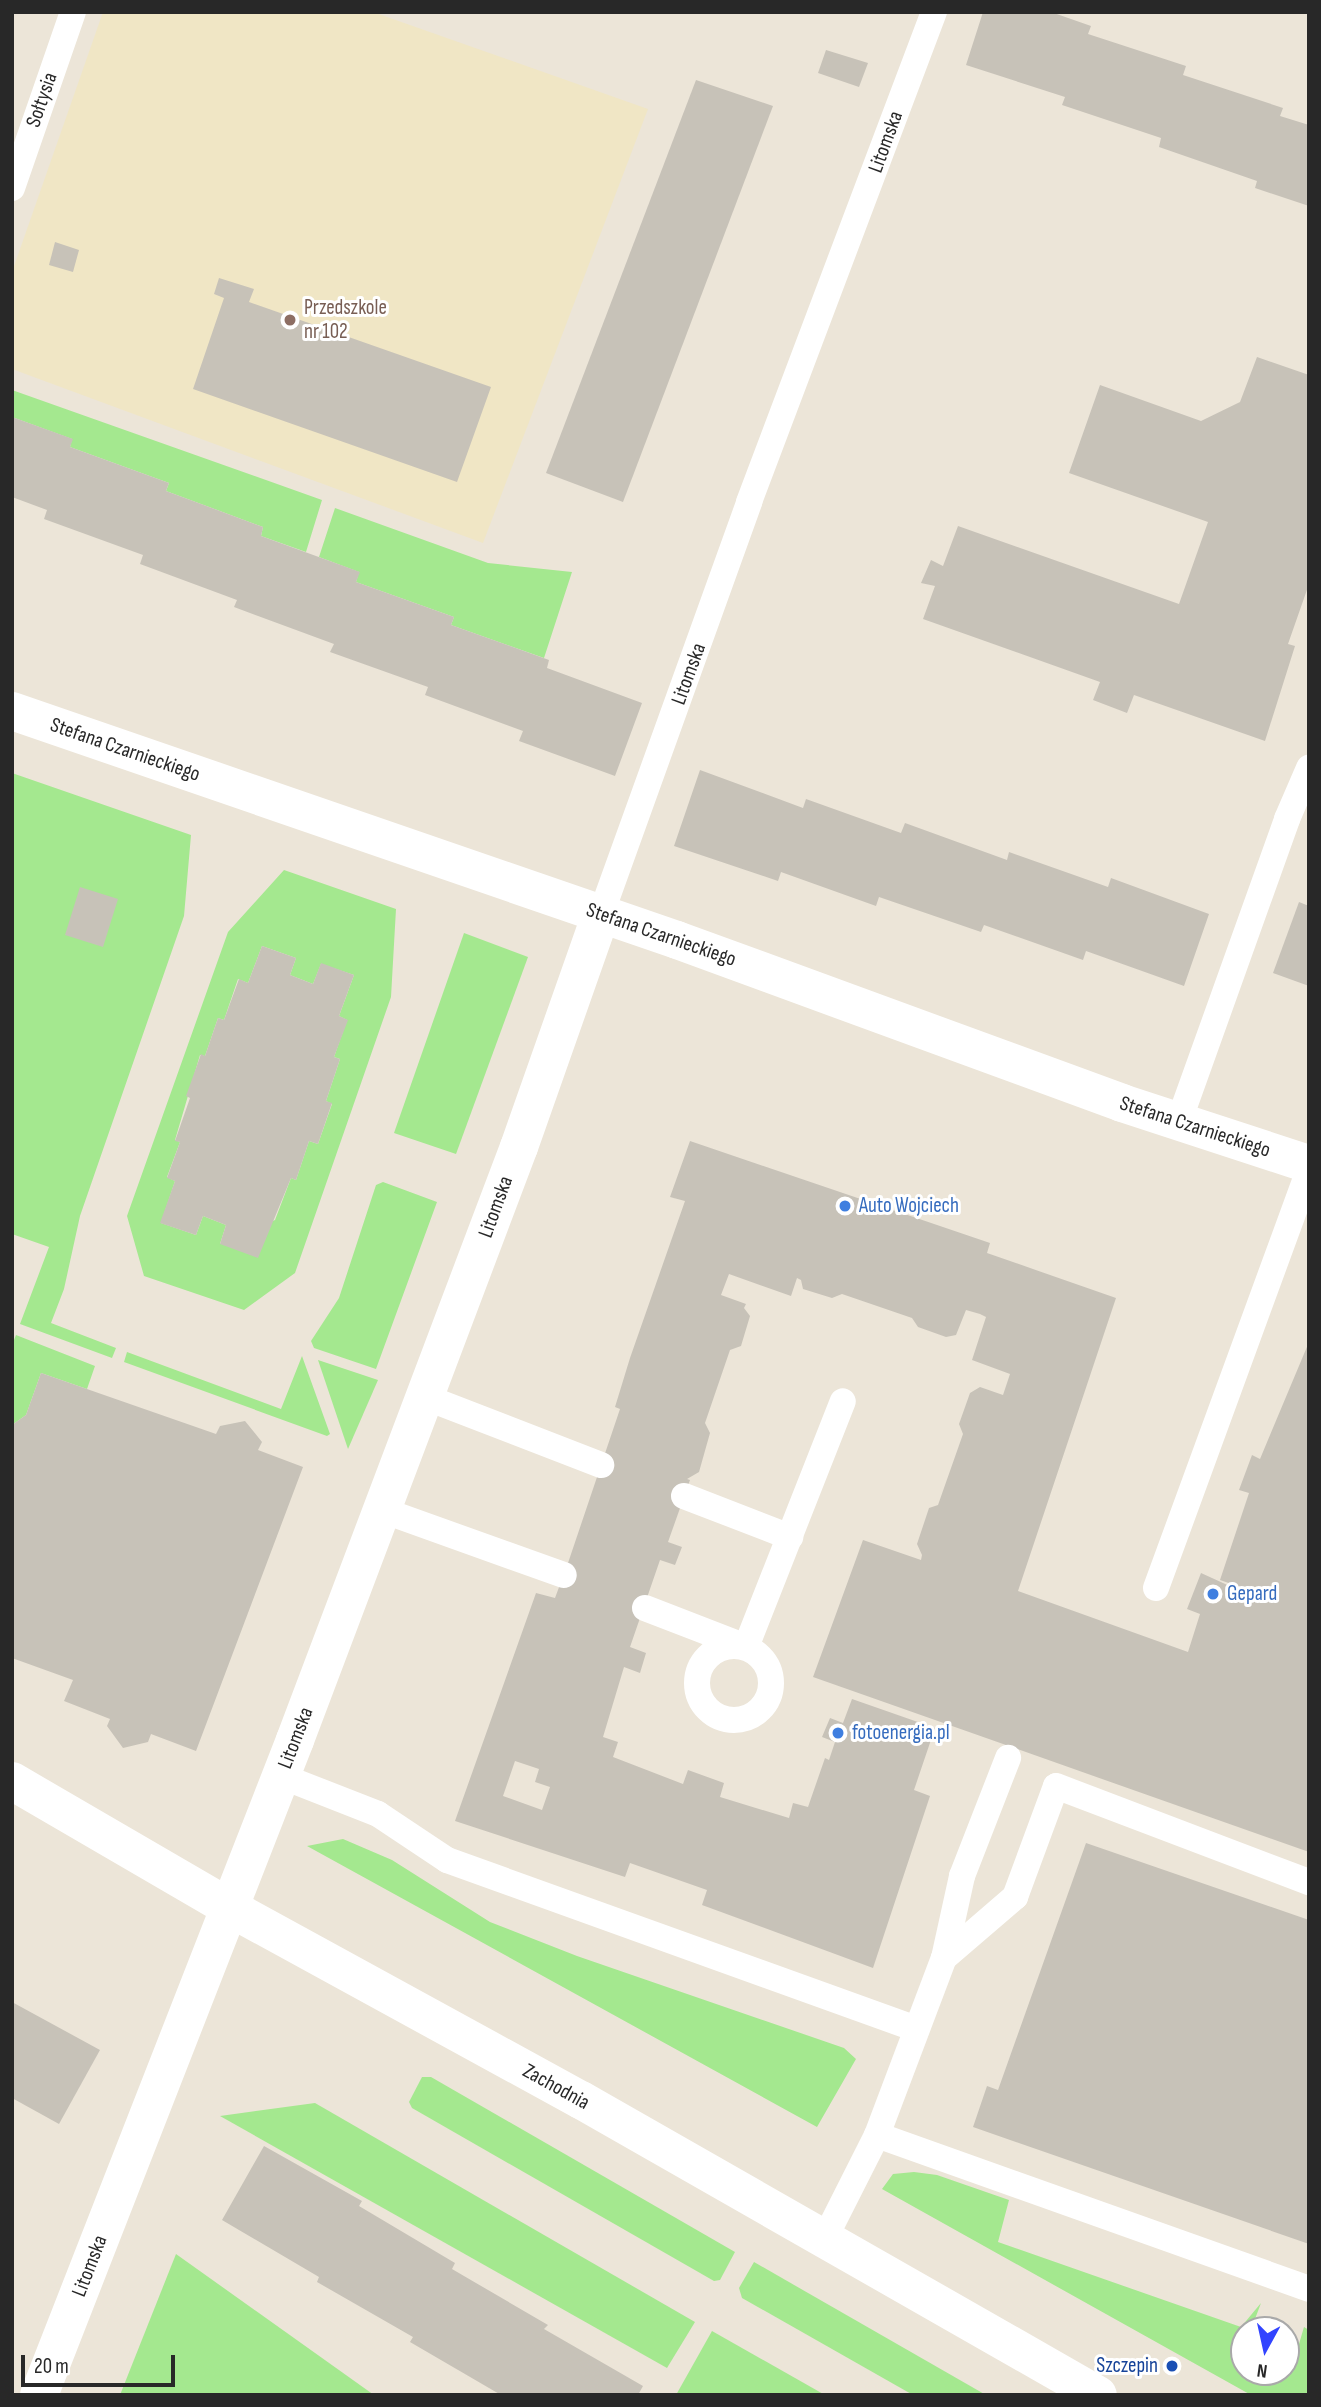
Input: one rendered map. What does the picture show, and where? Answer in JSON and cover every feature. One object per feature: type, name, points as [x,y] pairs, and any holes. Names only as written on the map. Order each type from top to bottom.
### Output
[{"type":"street","name":"Stefana Czarnieckiego","points":[[12,711],[601,914],[1179,1121],[1309,1164]]},
{"type":"street","name":"Litomska","points":[[39,2395],[230,1908],[425,1397],[601,914]]},
{"type":"street","name":"Zachodnia","points":[[12,1780],[230,1908],[825,2238],[1098,2395]]},
{"type":"lane","name":"Sołtysia","points":[[12,188],[72,12]]},
{"type":"lane","name":"Litomska","points":[[601,914],[750,502],[934,12]]},
{"type":"lane","points":[[1179,1121],[1279,840],[1309,768]]},
{"type":"lane","points":[[1156,1588],[1309,1171]]},
{"type":"lane","points":[[425,1397],[601,1465]]},
{"type":"lane","points":[[645,1608],[746,1647],[843,1401]]},
{"type":"lane","points":[[684,1496],[790,1537]]},
{"type":"lane","points":[[382,1510],[564,1575]]},
{"type":"lane","points":[[825,2238],[877,2135],[944,1958],[962,1876],[1008,1758]]},
{"type":"lane","points":[[281,1776],[379,1814],[447,1860],[916,2029]]},
{"type":"lane","points":[[944,1958],[1015,1897],[1056,1786],[1309,1882]]},
{"type":"lane","points":[[877,2135],[1309,2289]]},
{"type":"shaded area","name":"Przedszkole nr 102","points":[[103,12],[373,12],[648,109],[483,543],[12,369],[12,272]]},
{"type":"green space","points":[[12,390],[322,500],[306,552],[261,536],[263,527],[166,491],[169,483],[70,447],[72,439],[12,417]]},
{"type":"green space","points":[[335,508],[488,563],[572,572],[544,658],[451,625],[454,617],[356,582],[359,572],[319,557]]},
{"type":"green space","points":[[12,773],[191,835],[184,916],[80,1216],[64,1289],[51,1323],[116,1348],[112,1358],[20,1324],[49,1247],[12,1234]]},
{"type":"green space","points":[[284,870],[396,909],[391,997],[295,1273],[244,1310],[144,1276],[127,1216],[228,932]],"holes":[[[262,946],[296,958],[290,975],[313,984],[321,964],[354,975],[339,1016],[347,1020],[334,1057],[340,1059],[326,1101],[332,1104],[318,1144],[309,1141],[296,1180],[291,1178],[275,1220],[220,1244],[226,1225],[203,1216],[196,1235],[161,1223],[175,1181],[167,1177],[180,1142],[175,1140],[200,1055],[205,1056],[218,1018],[224,1020],[238,979],[248,983]]]},
{"type":"green space","points":[[464,933],[528,957],[456,1154],[394,1133]]},
{"type":"green space","points":[[383,1182],[437,1202],[376,1369],[314,1348],[311,1341],[339,1298],[376,1185]]},
{"type":"green space","points":[[16,1335],[95,1366],[87,1389],[41,1373],[26,1415],[12,1425],[12,1345]]},
{"type":"green space","points":[[127,1352],[281,1409],[302,1356],[330,1434],[327,1436],[124,1362]]},
{"type":"green space","points":[[318,1360],[378,1380],[348,1449]]},
{"type":"green space","points":[[343,1839],[392,1860],[490,1922],[577,1956],[844,2048],[856,2059],[817,2127],[307,1846]]},
{"type":"green space","points":[[422,2077],[431,2077],[735,2252],[720,2280],[714,2281],[412,2108],[409,2102]]},
{"type":"green space","points":[[315,2103],[695,2322],[667,2368],[220,2116]]},
{"type":"green space","points":[[914,2172],[937,2175],[1009,2200],[998,2242],[1230,2323],[1230,2383],[882,2189],[893,2174]]},
{"type":"green space","points":[[176,2254],[374,2395],[120,2395]]},
{"type":"green space","points":[[754,2262],[986,2395],[913,2395],[742,2298],[739,2288]]},
{"type":"green space","points":[[1261,2303],[1256,2316],[1250,2316]]},
{"type":"green space","points":[[1304,2327],[1309,2330],[1309,2395],[1251,2395],[1235,2386],[1300,2386],[1300,2341]]},
{"type":"green space","points":[[712,2331],[825,2395],[676,2395]]},
{"type":"building","points":[[983,12],[1051,12],[1091,26],[1088,34],[1186,66],[1183,75],[1283,108],[1280,116],[1309,125],[1309,206],[1255,188],[1257,181],[1159,147],[1161,138],[1062,105],[1065,97],[966,65]]},
{"type":"building","points":[[826,50],[868,63],[859,87],[818,73]]},
{"type":"building","points":[[696,80],[773,106],[623,502],[546,473]]},
{"type":"building","points":[[55,242],[79,250],[73,272],[49,265]]},
{"type":"building","points":[[219,278],[254,289],[249,302],[491,387],[457,482],[193,389],[224,298],[214,294]]},
{"type":"building","points":[[1257,357],[1309,375],[1309,584],[1288,644],[1295,646],[1265,741],[1134,695],[1127,713],[1093,700],[1100,682],[923,619],[935,586],[921,583],[931,560],[943,566],[958,526],[1179,604],[1208,522],[1069,473],[1100,385],[1201,421],[1240,402]]},
{"type":"building","points":[[12,417],[73,439],[70,447],[169,483],[166,491],[263,527],[261,536],[360,572],[356,582],[454,617],[451,625],[549,660],[547,668],[642,703],[615,776],[519,741],[523,731],[425,695],[428,687],[330,652],[334,644],[234,607],[237,600],[140,564],[143,555],[44,519],[47,510],[12,497]]},
{"type":"building","points":[[700,770],[803,808],[806,799],[901,833],[905,823],[1007,860],[1009,852],[1108,887],[1111,878],[1209,914],[1184,986],[1086,951],[1083,960],[984,925],[981,932],[879,897],[876,906],[781,872],[778,881],[674,846]]},
{"type":"building","points":[[80,887],[118,899],[103,947],[65,935]]},
{"type":"building","points":[[1299,902],[1309,906],[1309,986],[1273,973]]},
{"type":"building","points":[[262,946],[296,958],[290,975],[313,984],[321,963],[354,975],[339,1016],[348,1020],[334,1057],[340,1059],[326,1101],[332,1103],[318,1144],[309,1141],[296,1180],[291,1178],[258,1258],[220,1244],[226,1225],[203,1216],[196,1235],[160,1223],[175,1181],[167,1178],[180,1142],[175,1141],[190,1098],[186,1096],[201,1054],[205,1056],[218,1018],[224,1020],[239,979],[248,983]]},
{"type":"building","points":[[690,1141],[990,1243],[987,1253],[1116,1298],[1018,1591],[1188,1652],[1200,1614],[1187,1609],[1201,1573],[1245,1593],[1246,1589],[1220,1580],[1249,1493],[1239,1490],[1252,1455],[1260,1459],[1309,1342],[1309,1852],[813,1677],[863,1540],[921,1560],[922,1555],[917,1544],[929,1508],[938,1505],[963,1434],[959,1424],[970,1393],[980,1387],[1003,1395],[1010,1374],[972,1360],[986,1317],[980,1314],[966,1310],[956,1335],[946,1337],[918,1327],[912,1318],[842,1294],[832,1298],[803,1289],[801,1280],[797,1278],[791,1296],[729,1274],[721,1295],[746,1304],[744,1308],[750,1316],[741,1346],[730,1350],[705,1423],[710,1433],[699,1472],[687,1479],[690,1480],[668,1542],[682,1547],[675,1565],[660,1560],[630,1647],[646,1653],[640,1673],[624,1667],[603,1737],[618,1742],[613,1757],[683,1784],[688,1770],[724,1783],[720,1797],[789,1818],[793,1803],[808,1807],[825,1758],[829,1760],[835,1742],[822,1737],[830,1718],[843,1723],[852,1699],[935,1728],[914,1790],[930,1796],[873,1968],[702,1905],[707,1890],[630,1863],[625,1877],[455,1821],[536,1593],[555,1598],[568,1563],[620,1409],[615,1407],[630,1358],[685,1201],[670,1197]],"holes":[[[515,1761],[539,1769],[535,1782],[550,1787],[542,1810],[503,1796]]]},
{"type":"building","points":[[41,1373],[216,1434],[220,1426],[245,1421],[262,1442],[258,1450],[303,1467],[196,1751],[151,1734],[148,1742],[123,1748],[107,1726],[110,1719],[64,1701],[73,1680],[12,1658],[12,1425],[26,1415]]},
{"type":"building","points":[[1086,1843],[1309,1920],[1309,2244],[973,2127],[987,2086],[998,2090]]},
{"type":"building","points":[[12,2002],[100,2050],[59,2124],[12,2098]]},
{"type":"building","points":[[264,2146],[362,2201],[359,2206],[455,2263],[452,2269],[548,2325],[544,2329],[643,2386],[638,2395],[501,2395],[410,2342],[413,2337],[317,2282],[319,2277],[222,2220]]},
{"type":"place","name":"Przedszkole nr 102","points":[[290,320]]},
{"type":"place","name":"Auto Wojciech","points":[[845,1206]]},
{"type":"place","name":"Gepard","points":[[1213,1594]]},
{"type":"place","name":"fotoenergia.pl","points":[[838,1733]]},
{"type":"place","name":"Szczepin","points":[[1172,2366]]}]
